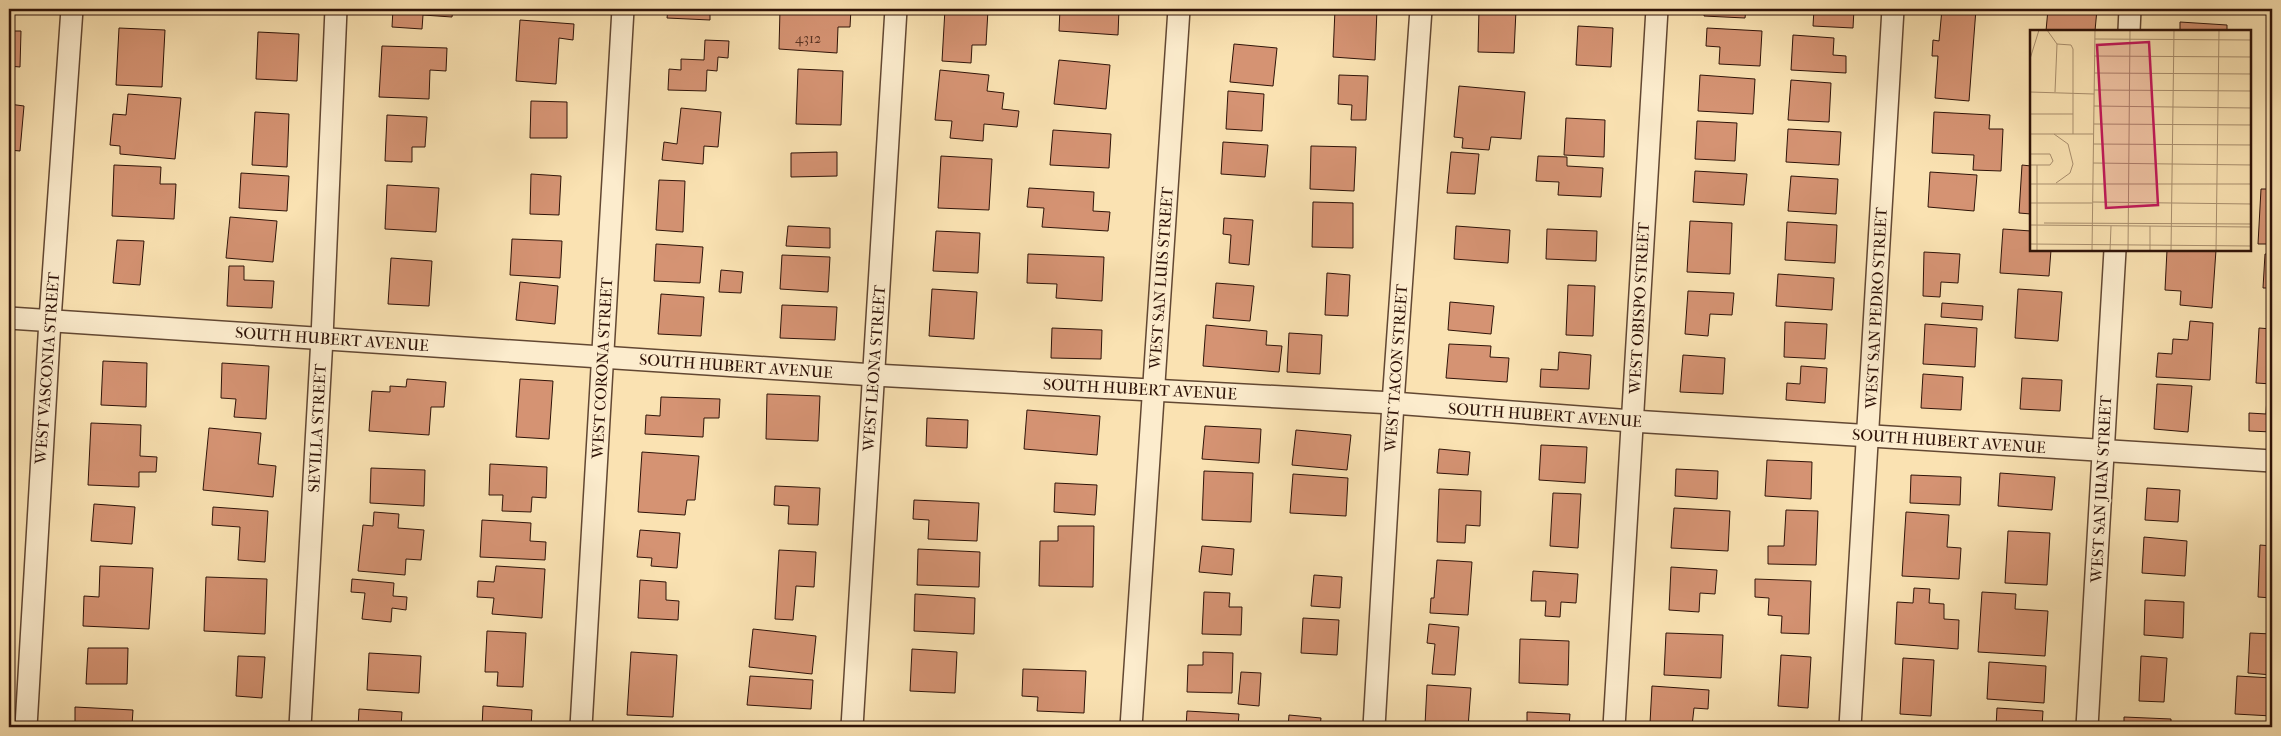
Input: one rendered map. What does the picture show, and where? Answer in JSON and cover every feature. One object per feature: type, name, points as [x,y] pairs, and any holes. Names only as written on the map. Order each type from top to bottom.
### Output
[{"type":"street","name":"WEST VASCONIA STREET","points":[[26,727],[50,320],[72,9]]},
{"type":"street","name":"SEVILLA STREET","points":[[300,727],[322,338],[336,9]]},
{"type":"street","name":"WEST CORONA STREET","points":[[581,727],[623,9]]},
{"type":"street","name":"WEST LEONA STREET","points":[[852,727],[896,9]]},
{"type":"street","name":"WEST SAN LUIS STREET","points":[[1131,727],[1179,9]]},
{"type":"street","name":"WEST TACON STREET","points":[[1374,727],[1393,403],[1421,9]]},
{"type":"street","name":"WEST OBISPO STREET","points":[[1614,727],[1657,9]]},
{"type":"street","name":"WEST SAN PEDRO STREET","points":[[1850,727],[1893,9]]},
{"type":"street","points":[[2129,30],[2130,9]]},
{"type":"street","name":"WEST SAN JUAN STREET","points":[[2087,727],[2115,251]]},
{"type":"street","name":"SOUTH HUBERT AVENUE","points":[[9,318],[874,375],[1393,403],[1632,421],[2272,460]]},
{"type":"building","points":[[124,9],[155,9],[154,13],[124,11]]},
{"type":"building","points":[[393,9],[453,9],[452,17],[423,15],[422,29],[392,27]]},
{"type":"building","points":[[531,9],[567,9],[567,11]]},
{"type":"building","points":[[668,9],[710,9],[710,20],[667,18]]},
{"type":"building","points":[[780,9],[851,9],[850,27],[838,27],[837,53],[779,49]]},
{"type":"building","points":[[945,9],[988,10],[986,45],[972,45],[971,63],[942,61]]},
{"type":"building","points":[[1060,9],[1119,9],[1118,35],[1059,31]]},
{"type":"building","points":[[1335,9],[1377,9],[1375,60],[1333,57]]},
{"type":"building","points":[[1479,9],[1516,10],[1514,53],[1478,52]]},
{"type":"building","points":[[1705,9],[1746,9],[1745,18],[1704,16]]},
{"type":"building","points":[[1814,9],[1854,9],[1853,28],[1813,26]]},
{"type":"building","points":[[1942,9],[1976,9],[1969,101],[1935,98],[1938,56],[1932,56],[1933,40],[1939,41]]},
{"type":"building","points":[[2048,9],[2097,9],[2095,30],[2046,30]]},
{"type":"building","points":[[520,20],[574,24],[573,40],[559,38],[556,84],[516,81]]},
{"type":"building","points":[[2180,22],[2227,25],[2227,30],[2180,30]]},
{"type":"building","points":[[1578,26],[1613,28],[1611,67],[1576,65]]},
{"type":"building","points":[[119,28],[165,30],[162,87],[116,85]]},
{"type":"building","points":[[1707,28],[1762,31],[1760,66],[1719,64],[1720,47],[1706,46]]},
{"type":"building","points":[[9,31],[21,31],[20,67],[9,66]]},
{"type":"building","points":[[258,32],[299,34],[297,81],[256,79]]},
{"type":"building","points":[[1793,35],[1834,38],[1833,55],[1846,56],[1846,73],[1791,70]]},
{"type":"building","points":[[705,40],[729,41],[728,58],[718,57],[717,71],[707,70],[706,91],[668,90],[669,69],[681,70],[681,59],[704,60]]},
{"type":"building","points":[[1234,44],[1277,48],[1273,86],[1230,82]]},
{"type":"building","points":[[382,46],[447,48],[446,71],[430,70],[429,99],[379,97]]},
{"type":"building","points":[[1059,60],[1110,65],[1106,109],[1054,104]]},
{"type":"building","points":[[798,69],[843,71],[841,125],[796,124]]},
{"type":"building","points":[[940,70],[989,75],[987,91],[1004,93],[1002,109],[1019,111],[1017,127],[984,124],[983,141],[950,138],[952,121],[935,120]]},
{"type":"building","points":[[1339,75],[1368,76],[1366,120],[1351,120],[1352,105],[1338,104]]},
{"type":"building","points":[[1700,75],[1755,79],[1753,114],[1698,111]]},
{"type":"building","points":[[1791,80],[1831,83],[1829,122],[1788,120]]},
{"type":"building","points":[[1459,86],[1525,92],[1521,139],[1491,137],[1489,150],[1462,148],[1463,138],[1454,137]]},
{"type":"building","points":[[1228,91],[1264,94],[1262,131],[1226,129]]},
{"type":"building","points":[[128,94],[181,98],[175,159],[120,154],[120,146],[110,145],[113,114],[126,115]]},
{"type":"building","points":[[531,101],[567,102],[567,138],[530,138]]},
{"type":"building","points":[[9,104],[24,106],[20,151],[9,150]]},
{"type":"building","points":[[681,108],[721,112],[718,147],[704,146],[703,164],[662,160],[664,142],[677,144]]},
{"type":"building","points":[[255,112],[289,114],[287,167],[252,165]]},
{"type":"building","points":[[1934,112],[1990,115],[1989,129],[2003,129],[2001,171],[1973,170],[1974,155],[1932,153]]},
{"type":"building","points":[[387,115],[427,117],[425,147],[412,147],[412,162],[385,161]]},
{"type":"building","points":[[1566,118],[1605,120],[1604,157],[1564,155]]},
{"type":"building","points":[[1697,121],[1737,123],[1735,161],[1695,159]]},
{"type":"building","points":[[1788,129],[1841,132],[1839,165],[1786,162]]},
{"type":"building","points":[[1053,130],[1111,134],[1109,168],[1050,165]]},
{"type":"building","points":[[1223,142],[1268,145],[1265,177],[1221,174]]},
{"type":"building","points":[[1311,146],[1356,147],[1354,191],[1310,189]]},
{"type":"building","points":[[837,152],[837,176],[791,177],[791,153]]},
{"type":"building","points":[[1451,152],[1479,154],[1475,194],[1447,193]]},
{"type":"building","points":[[941,156],[992,159],[989,210],[938,208]]},
{"type":"building","points":[[1538,156],[1567,157],[1567,166],[1603,168],[1601,197],[1558,195],[1559,182],[1536,181]]},
{"type":"building","points":[[114,165],[161,167],[160,184],[176,184],[174,219],[112,216]]},
{"type":"building","points":[[2022,165],[2030,166],[2030,214],[2019,213]]},
{"type":"building","points":[[1695,171],[1747,174],[1744,205],[1693,202]]},
{"type":"building","points":[[1930,172],[1977,175],[1974,211],[1928,207]]},
{"type":"building","points":[[241,173],[289,176],[287,211],[239,208]]},
{"type":"building","points":[[531,174],[561,176],[559,215],[530,214]]},
{"type":"building","points":[[1791,176],[1838,179],[1836,214],[1788,211]]},
{"type":"building","points":[[659,180],[685,181],[683,232],[656,230]]},
{"type":"building","points":[[387,185],[439,188],[436,232],[385,229]]},
{"type":"building","points":[[1029,188],[1094,192],[1093,211],[1110,212],[1108,231],[1042,227],[1044,208],[1027,207]]},
{"type":"building","points":[[2261,189],[2272,189],[2272,244],[2258,244]]},
{"type":"building","points":[[1313,202],[1353,203],[1353,248],[1312,247]]},
{"type":"building","points":[[230,217],[277,221],[273,262],[226,258]]},
{"type":"building","points":[[1224,218],[1253,220],[1249,265],[1229,263],[1231,235],[1223,234]]},
{"type":"building","points":[[1690,221],[1732,223],[1730,274],[1687,272]]},
{"type":"building","points":[[1787,222],[1837,225],[1835,263],[1785,260]]},
{"type":"building","points":[[788,226],[830,228],[830,248],[786,246]]},
{"type":"building","points":[[1456,226],[1510,230],[1508,263],[1454,259]]},
{"type":"building","points":[[1547,229],[1597,231],[1596,261],[1546,259]]},
{"type":"building","points":[[2003,229],[2030,231],[2030,251],[2051,251],[2049,276],[2000,273]]},
{"type":"building","points":[[936,231],[980,233],[978,273],[933,271]]},
{"type":"building","points":[[512,239],[562,241],[560,278],[510,275]]},
{"type":"building","points":[[117,240],[144,241],[140,285],[113,283]]},
{"type":"building","points":[[656,244],[703,247],[700,283],[654,281]]},
{"type":"building","points":[[2167,251],[2216,251],[2212,308],[2180,305],[2181,291],[2165,290]]},
{"type":"building","points":[[1924,252],[1960,254],[1958,283],[1941,282],[1940,297],[1923,296]]},
{"type":"building","points":[[1028,254],[1104,257],[1102,301],[1056,298],[1057,284],[1027,283]]},
{"type":"building","points":[[2265,254],[2272,254],[2272,288],[2263,288]]},
{"type":"building","points":[[782,255],[830,257],[828,292],[780,289]]},
{"type":"building","points":[[391,258],[432,261],[429,306],[388,304]]},
{"type":"building","points":[[229,266],[244,266],[244,280],[274,281],[272,308],[227,306]]},
{"type":"building","points":[[721,270],[743,272],[741,293],[719,292]]},
{"type":"building","points":[[1327,273],[1350,275],[1348,316],[1325,315]]},
{"type":"building","points":[[1778,274],[1834,278],[1832,310],[1776,306]]},
{"type":"building","points":[[520,282],[558,286],[555,324],[516,320]]},
{"type":"building","points":[[1216,283],[1254,286],[1250,321],[1213,318]]},
{"type":"building","points":[[1568,285],[1595,286],[1593,336],[1566,335]]},
{"type":"building","points":[[932,289],[977,292],[974,339],[929,336]]},
{"type":"building","points":[[2018,289],[2062,292],[2058,341],[2015,338]]},
{"type":"building","points":[[1688,291],[1734,293],[1732,315],[1710,314],[1708,336],[1685,334]]},
{"type":"building","points":[[661,294],[704,297],[701,336],[658,334]]},
{"type":"building","points":[[1450,302],[1494,306],[1491,334],[1448,330]]},
{"type":"building","points":[[1942,303],[1983,306],[1982,320],[1941,317]]},
{"type":"building","points":[[782,305],[837,307],[835,340],[780,338]]},
{"type":"building","points":[[2190,321],[2213,323],[2210,380],[2156,377],[2158,353],[2172,354],[2173,339],[2188,340]]},
{"type":"building","points":[[1785,322],[1827,324],[1825,359],[1784,357]]},
{"type":"building","points":[[1925,324],[1977,328],[1975,367],[1923,364]]},
{"type":"building","points":[[1206,325],[1267,331],[1266,345],[1282,346],[1279,372],[1203,366]]},
{"type":"building","points":[[1052,328],[1102,330],[1101,359],[1051,358]]},
{"type":"building","points":[[2259,328],[2272,329],[2272,384],[2256,383]]},
{"type":"building","points":[[1289,333],[1322,335],[1320,374],[1287,372]]},
{"type":"building","points":[[1449,344],[1491,346],[1490,357],[1509,358],[1507,382],[1446,378]]},
{"type":"building","points":[[1559,352],[1591,355],[1589,389],[1540,387],[1541,369],[1558,370]]},
{"type":"building","points":[[1683,355],[1725,358],[1723,394],[1680,392]]},
{"type":"building","points":[[103,361],[147,363],[146,407],[101,405]]},
{"type":"building","points":[[222,363],[269,366],[266,419],[234,417],[236,399],[221,398]]},
{"type":"building","points":[[1801,366],[1827,368],[1825,403],[1786,400],[1787,383],[1800,384]]},
{"type":"building","points":[[1923,374],[1963,377],[1961,410],[1921,408]]},
{"type":"building","points":[[2022,378],[2062,380],[2060,411],[2020,409]]},
{"type":"building","points":[[407,379],[446,382],[444,407],[431,407],[429,435],[369,431],[372,391],[390,392],[390,386],[406,387]]},
{"type":"building","points":[[520,379],[553,381],[549,439],[516,437]]},
{"type":"building","points":[[2157,384],[2192,386],[2188,432],[2154,429]]},
{"type":"building","points":[[767,394],[820,396],[818,441],[766,439]]},
{"type":"building","points":[[2267,396],[2272,396],[2272,432],[2249,431],[2249,413],[2266,414]]},
{"type":"building","points":[[661,397],[720,399],[719,418],[704,418],[703,437],[645,434],[646,415],[660,416]]},
{"type":"building","points":[[1027,410],[1100,416],[1097,455],[1024,449]]},
{"type":"building","points":[[927,418],[968,420],[967,448],[926,446]]},
{"type":"building","points":[[91,423],[141,425],[140,456],[157,457],[156,472],[139,472],[139,487],[88,485]]},
{"type":"building","points":[[1205,426],[1261,429],[1259,463],[1202,459]]},
{"type":"building","points":[[209,428],[261,433],[258,464],[276,466],[273,497],[203,490]]},
{"type":"building","points":[[1296,430],[1351,435],[1347,470],[1292,465]]},
{"type":"building","points":[[1541,445],[1587,447],[1585,483],[1539,480]]},
{"type":"building","points":[[1439,449],[1470,452],[1468,475],[1437,473]]},
{"type":"building","points":[[642,452],[699,456],[695,500],[687,500],[685,515],[638,512]]},
{"type":"building","points":[[1767,460],[1812,462],[1811,499],[1765,496]]},
{"type":"building","points":[[490,464],[547,467],[546,498],[532,497],[531,512],[502,511],[503,495],[489,495]]},
{"type":"building","points":[[371,468],[425,470],[424,506],[370,503]]},
{"type":"building","points":[[1676,469],[1718,471],[1717,499],[1675,496]]},
{"type":"building","points":[[1204,471],[1253,473],[1251,522],[1202,520]]},
{"type":"building","points":[[2000,473],[2055,477],[2052,510],[1998,506]]},
{"type":"building","points":[[1293,474],[1348,478],[1346,516],[1290,513]]},
{"type":"building","points":[[1911,475],[1961,477],[1960,505],[1910,503]]},
{"type":"building","points":[[1055,483],[1097,485],[1095,515],[1054,512]]},
{"type":"building","points":[[775,486],[820,488],[818,525],[788,524],[789,506],[774,505]]},
{"type":"building","points":[[2147,488],[2180,490],[2178,522],[2145,520]]},
{"type":"building","points":[[1439,489],[1481,491],[1480,526],[1466,525],[1465,543],[1437,542]]},
{"type":"building","points":[[1553,493],[1581,494],[1578,548],[1550,546]]},
{"type":"building","points":[[914,500],[979,503],[977,541],[928,539],[929,520],[913,519]]},
{"type":"building","points":[[94,504],[135,507],[132,544],[91,541]]},
{"type":"building","points":[[213,507],[268,511],[265,562],[238,560],[240,527],[212,525]]},
{"type":"building","points":[[1674,508],[1730,511],[1728,551],[1671,548]]},
{"type":"building","points":[[1786,510],[1818,511],[1816,565],[1768,564],[1768,546],[1784,546]]},
{"type":"building","points":[[374,512],[399,514],[398,528],[424,530],[421,560],[406,559],[405,575],[358,571],[363,525],[373,526]]},
{"type":"building","points":[[1906,512],[1949,515],[1947,547],[1961,548],[1959,579],[1902,576]]},
{"type":"building","points":[[482,520],[531,523],[530,541],[546,542],[545,560],[480,557]]},
{"type":"building","points":[[1058,526],[1094,526],[1093,587],[1039,586],[1040,541],[1058,541]]},
{"type":"building","points":[[640,530],[680,533],[677,568],[651,566],[652,558],[637,557]]},
{"type":"building","points":[[2008,531],[2050,533],[2047,585],[2005,583]]},
{"type":"building","points":[[2144,537],[2187,541],[2185,576],[2142,573]]},
{"type":"building","points":[[2260,545],[2272,546],[2272,598],[2258,597]]},
{"type":"building","points":[[1202,546],[1234,549],[1232,575],[1199,572]]},
{"type":"building","points":[[918,549],[980,552],[979,587],[917,585]]},
{"type":"building","points":[[779,550],[816,552],[814,587],[796,586],[793,620],[775,619]]},
{"type":"building","points":[[1437,560],[1472,562],[1468,615],[1430,613],[1431,598],[1434,598]]},
{"type":"building","points":[[100,566],[153,568],[149,629],[83,626],[84,596],[99,597]]},
{"type":"building","points":[[496,566],[545,569],[542,618],[492,614],[494,598],[477,597],[478,581],[494,582]]},
{"type":"building","points":[[1671,567],[1717,570],[1715,594],[1700,593],[1699,612],[1669,610]]},
{"type":"building","points":[[1533,571],[1578,574],[1576,603],[1561,602],[1560,617],[1545,616],[1546,601],[1531,601]]},
{"type":"building","points":[[1314,575],[1342,577],[1340,608],[1311,606]]},
{"type":"building","points":[[206,577],[267,579],[265,634],[204,631]]},
{"type":"building","points":[[352,579],[394,583],[393,596],[407,597],[406,610],[392,608],[391,622],[362,619],[365,593],[351,592]]},
{"type":"building","points":[[1755,579],[1811,581],[1809,634],[1781,633],[1782,616],[1768,615],[1769,598],[1755,597]]},
{"type":"building","points":[[640,580],[666,582],[666,600],[679,601],[678,620],[638,618]]},
{"type":"building","points":[[1914,588],[1930,589],[1929,603],[1944,604],[1944,619],[1959,620],[1958,649],[1895,644],[1897,602],[1913,603]]},
{"type":"building","points":[[1204,592],[1230,593],[1229,607],[1242,607],[1241,635],[1202,634]]},
{"type":"building","points":[[1982,592],[2016,594],[2015,609],[2048,611],[2045,656],[1978,652]]},
{"type":"building","points":[[915,594],[975,598],[974,634],[914,631]]},
{"type":"building","points":[[2145,600],[2184,602],[2183,638],[2144,635]]},
{"type":"building","points":[[1303,618],[1339,620],[1337,655],[1301,653]]},
{"type":"building","points":[[1429,624],[1459,627],[1455,675],[1432,674],[1435,644],[1427,643]]},
{"type":"building","points":[[753,629],[816,636],[812,674],[749,667]]},
{"type":"building","points":[[487,631],[526,633],[523,687],[497,686],[498,672],[485,672]]},
{"type":"building","points":[[1666,633],[1723,635],[1721,678],[1664,675]]},
{"type":"building","points":[[2250,633],[2272,634],[2272,675],[2248,673]]},
{"type":"building","points":[[1520,639],[1569,641],[1568,685],[1519,683]]},
{"type":"building","points":[[88,648],[128,648],[127,684],[86,684]]},
{"type":"building","points":[[912,649],[957,652],[955,693],[910,691]]},
{"type":"building","points":[[631,652],[677,655],[673,717],[627,715]]},
{"type":"building","points":[[1203,652],[1233,653],[1232,693],[1187,692],[1188,665],[1203,665]]},
{"type":"building","points":[[369,653],[421,656],[419,693],[367,690]]},
{"type":"building","points":[[1781,655],[1811,657],[1808,708],[1778,706]]},
{"type":"building","points":[[238,656],[265,657],[262,698],[236,696]]},
{"type":"building","points":[[2141,656],[2167,658],[2164,702],[2139,701]]},
{"type":"building","points":[[1903,658],[1934,660],[1931,716],[1900,714]]},
{"type":"building","points":[[1989,662],[2046,666],[2044,703],[1987,699]]},
{"type":"building","points":[[1023,669],[1086,671],[1084,713],[1037,711],[1038,697],[1022,696]]},
{"type":"building","points":[[1241,672],[1261,673],[1259,706],[1238,704]]},
{"type":"building","points":[[750,676],[813,680],[811,709],[747,705]]},
{"type":"building","points":[[2237,676],[2272,678],[2272,716],[2235,714]]},
{"type":"building","points":[[1427,685],[1471,688],[1468,727],[1425,725]]},
{"type":"building","points":[[1652,686],[1709,690],[1708,709],[1694,708],[1692,726],[1650,723]]},
{"type":"building","points":[[483,706],[532,710],[531,727],[482,727]]},
{"type":"building","points":[[75,707],[133,710],[132,725],[161,727],[75,727]]},
{"type":"building","points":[[1997,708],[2043,711],[2042,727],[1996,727]]},
{"type":"building","points":[[359,709],[402,712],[401,727],[358,727]]},
{"type":"building","points":[[1187,711],[1239,714],[1238,725],[1242,725],[1242,727],[1186,727]]},
{"type":"building","points":[[1527,712],[1570,714],[1569,727],[1527,727]]},
{"type":"building","points":[[1289,715],[1321,718],[1320,727],[1288,727]]},
{"type":"building","points":[[2124,717],[2171,719],[2171,727],[2124,727]]},
{"type":"building","points":[[194,723],[242,726],[242,727],[194,727]]},
{"type":"building","points":[[1760,724],[1799,726],[1799,727],[1760,727]]},
{"type":"building","points":[[2241,724],[2272,726],[2272,727],[2241,727]]}]
